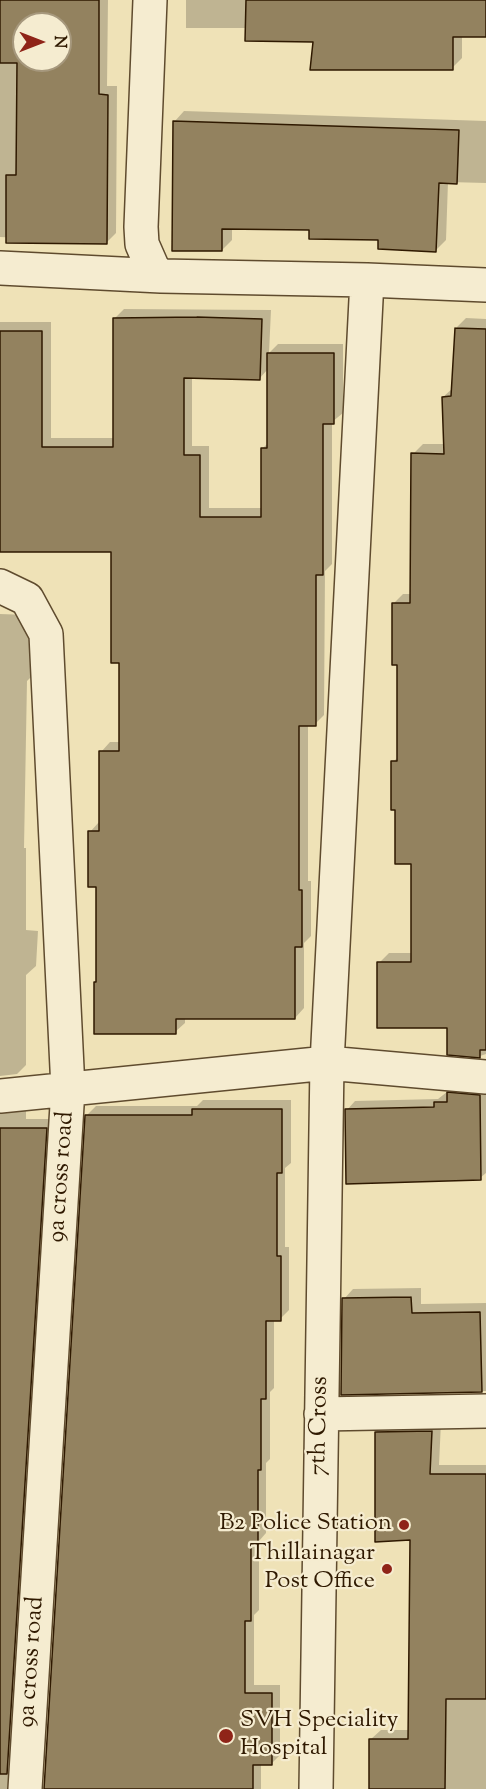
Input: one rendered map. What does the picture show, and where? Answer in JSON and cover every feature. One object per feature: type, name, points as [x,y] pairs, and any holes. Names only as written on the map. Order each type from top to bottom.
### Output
[{"type":"street","points":[[150,0],[142,236],[146,257],[160,276]]},
{"type":"street","points":[[0,268],[160,276],[486,285]]},
{"type":"street","name":"7th Cross","points":[[316,1789],[327,1064],[367,280]]},
{"type":"street","name":"9a cross road","points":[[0,586],[27,599],[46,634],[68,1089],[25,1789]]},
{"type":"street","points":[[0,1096],[327,1064],[486,1077]]},
{"type":"street","points":[[321,1414],[486,1412]]},
{"type":"building","points":[[0,0],[99,0],[99,94],[108,95],[107,244],[6,243],[6,175],[16,175],[17,72],[72,72],[72,12],[12,12],[12,63],[0,63]]},
{"type":"building","points":[[246,0],[486,0],[486,37],[453,37],[453,70],[310,70],[313,42],[245,41]]},
{"type":"building","points":[[173,121],[459,130],[457,184],[439,183],[436,252],[378,249],[378,240],[309,239],[309,230],[222,229],[222,251],[172,251]]},
{"type":"building","points":[[113,318],[262,319],[260,380],[184,378],[184,455],[200,455],[200,517],[261,517],[261,448],[267,448],[267,353],[334,353],[334,424],[323,424],[323,575],[316,575],[316,726],[299,726],[299,890],[302,890],[302,947],[295,947],[295,1019],[176,1019],[176,1034],[94,1034],[96,887],[88,887],[88,831],[99,831],[99,751],[119,751],[119,663],[111,663],[111,552],[0,552],[0,331],[42,331],[42,447],[113,447]]},
{"type":"building","points":[[455,328],[486,329],[486,1050],[480,1050],[480,1058],[447,1055],[447,1028],[377,1028],[377,962],[411,962],[411,864],[395,864],[395,810],[391,810],[391,761],[397,761],[397,665],[392,665],[392,603],[410,603],[411,453],[444,454],[442,397],[451,396]]},
{"type":"building","points":[[447,1092],[480,1095],[481,1180],[346,1184],[345,1109],[434,1107],[434,1102],[447,1102]]},
{"type":"building","points":[[192,1109],[282,1109],[282,1173],[277,1173],[277,1256],[281,1256],[281,1321],[266,1321],[266,1399],[261,1399],[258,1544],[251,1544],[251,1621],[245,1621],[245,1693],[272,1693],[272,1765],[253,1765],[253,1789],[44,1789],[85,1115],[192,1115]]},
{"type":"building","points":[[0,1128],[47,1128],[7,1774],[0,1774]]},
{"type":"building","points":[[411,1297],[412,1313],[480,1312],[482,1392],[341,1395],[342,1298]]},
{"type":"building","points":[[432,1431],[430,1474],[486,1474],[486,1699],[446,1699],[445,1789],[369,1789],[369,1739],[408,1739],[410,1540],[375,1542],[375,1432]]},
{"type":"place","name":"B2 Police Station","points":[[404,1525]]},
{"type":"place","name":"Thillainagar Post Office","points":[[387,1569]]},
{"type":"place","name":"SVH Speciality Hospital","points":[[226,1736]]}]
